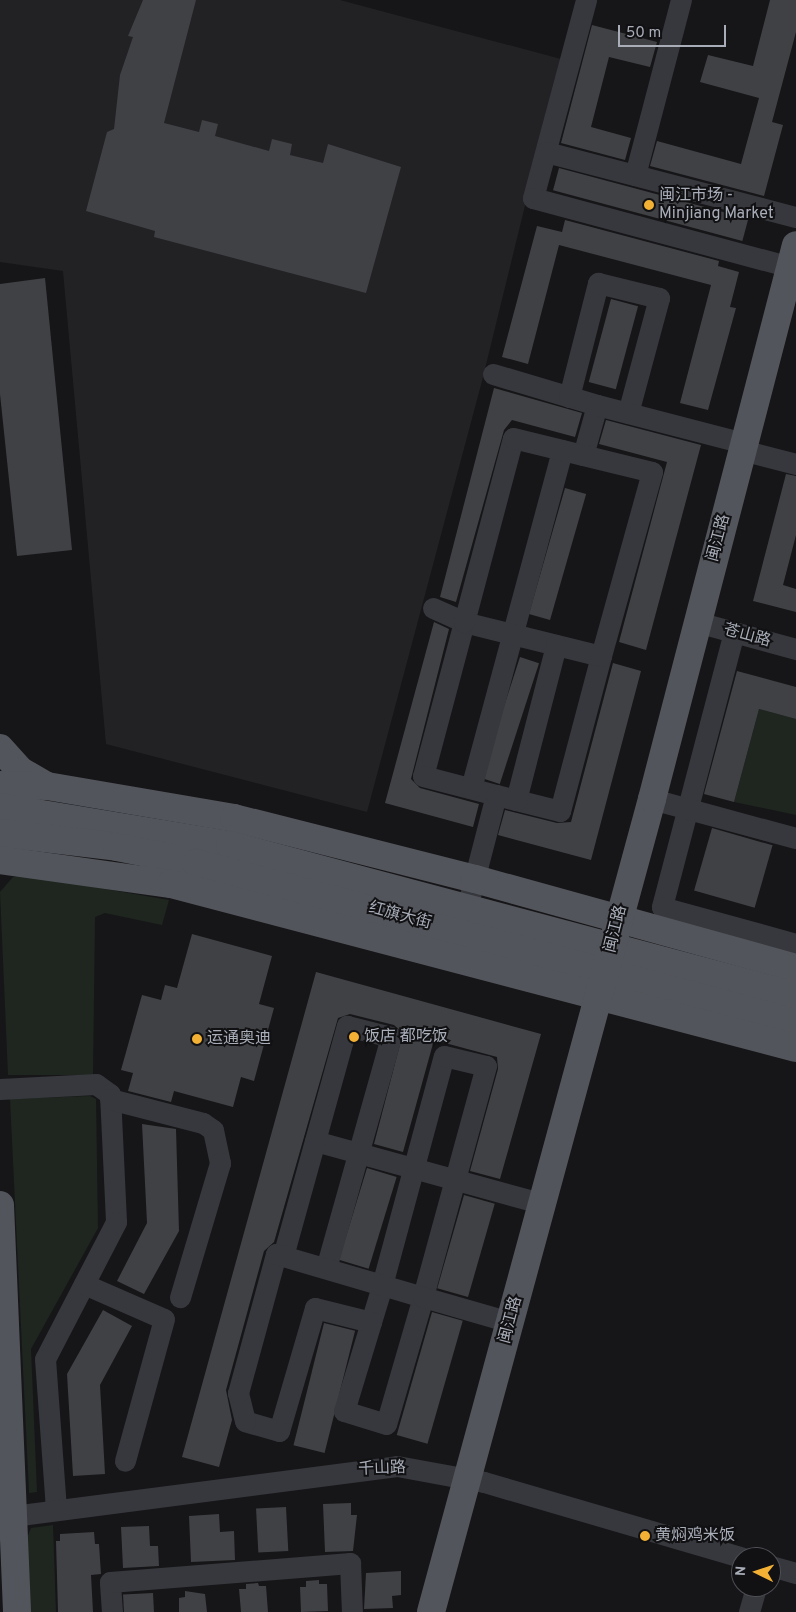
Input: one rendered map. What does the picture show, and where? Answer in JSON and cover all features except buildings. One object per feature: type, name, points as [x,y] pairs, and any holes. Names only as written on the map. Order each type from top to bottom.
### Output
[{"type":"main road","name":"闽江路","points":[[431,1612],[476,1479],[626,920],[668,803],[715,627],[748,449],[793,256]]},
{"type":"main road","name":"闽江路","points":[[748,449],[796,309]]},
{"type":"main road","points":[[0,748],[21,771],[47,786]]},
{"type":"main road","points":[[0,785],[47,786],[234,818],[474,879],[796,968]]},
{"type":"main road","name":"红旗大街","points":[[0,807],[230,845],[466,907],[612,973],[796,1048]]},
{"type":"main road","name":"红旗大街","points":[[0,833],[117,847],[196,863],[796,1023]]},
{"type":"main road","points":[[0,875],[13,861]]},
{"type":"main road","name":"红旗大街","points":[[13,861],[171,884],[612,973],[796,996]]},
{"type":"main road","name":"闽江路","points":[[450,1612],[510,1322],[612,973]]},
{"type":"main road","points":[[0,1205],[17,1612]]},
{"type":"street","points":[[586,0],[533,198],[793,256]]},
{"type":"street","points":[[635,175],[681,0]]},
{"type":"street","points":[[546,152],[796,217]]},
{"type":"street","points":[[569,397],[598,283],[659,298],[628,412]]},
{"type":"street","points":[[493,374],[569,397],[628,412],[796,464]]},
{"type":"street","points":[[583,455],[598,405]]},
{"type":"street","points":[[514,438],[562,450],[652,472],[560,811],[423,776],[514,438]]},
{"type":"street","points":[[471,788],[562,450]]},
{"type":"street","points":[[433,608],[464,622],[601,656]]},
{"type":"street","points":[[715,627],[668,803],[662,907],[796,944]]},
{"type":"street","name":"苍山路","points":[[715,627],[796,649]]},
{"type":"street","points":[[516,800],[556,645]]},
{"type":"street","points":[[466,907],[496,795]]},
{"type":"street","points":[[668,803],[796,838]]},
{"type":"street","points":[[283,1256],[347,1026],[391,1037],[326,1268]]},
{"type":"street","points":[[444,1056],[486,1066],[455,1180],[386,1424],[344,1411],[382,1285],[444,1056]]},
{"type":"street","points":[[0,1089],[96,1084],[110,1094],[116,1222],[45,1359],[56,1510]]},
{"type":"street","points":[[110,1099],[203,1123],[213,1130],[220,1162],[180,1297]]},
{"type":"street","points":[[315,1141],[543,1204]]},
{"type":"street","points":[[371,1322],[315,1308],[279,1431],[244,1421],[238,1393],[276,1254],[510,1322]]},
{"type":"street","points":[[84,1284],[164,1319],[125,1462]]},
{"type":"street","name":"千山路","points":[[13,1516],[357,1469],[397,1466],[476,1479],[731,1554]]},
{"type":"street","points":[[112,1612],[110,1582],[350,1563],[352,1612]]},
{"type":"street","points":[[781,1569],[796,1573]]},
{"type":"street","points":[[749,1612],[753,1597]]},
{"type":"shaded area","points":[[0,0],[340,0],[561,59],[482,381],[367,812],[106,744],[63,271],[0,262]]},
{"type":"shaded area","points":[[759,709],[796,719],[796,815],[734,802]]},
{"type":"shaded area","points":[[25,875],[169,900],[162,925],[105,913],[95,917],[93,1075],[8,1075],[0,892],[13,877]]},
{"type":"shaded area","points":[[90,1096],[96,1099],[98,1228],[31,1349],[37,1492],[29,1493],[10,1099]]},
{"type":"shaded area","points":[[53,1525],[56,1612],[30,1612],[27,1538],[31,1528]]},
{"type":"place","name":"闽江市场 - Minjiang Market","points":[[649,205]]},
{"type":"place","name":"饭店 都吃饭","points":[[354,1037]]},
{"type":"place","name":"运通奥迪","points":[[197,1039]]},
{"type":"place","name":"黄焖鸡米饭","points":[[645,1536]]}]
